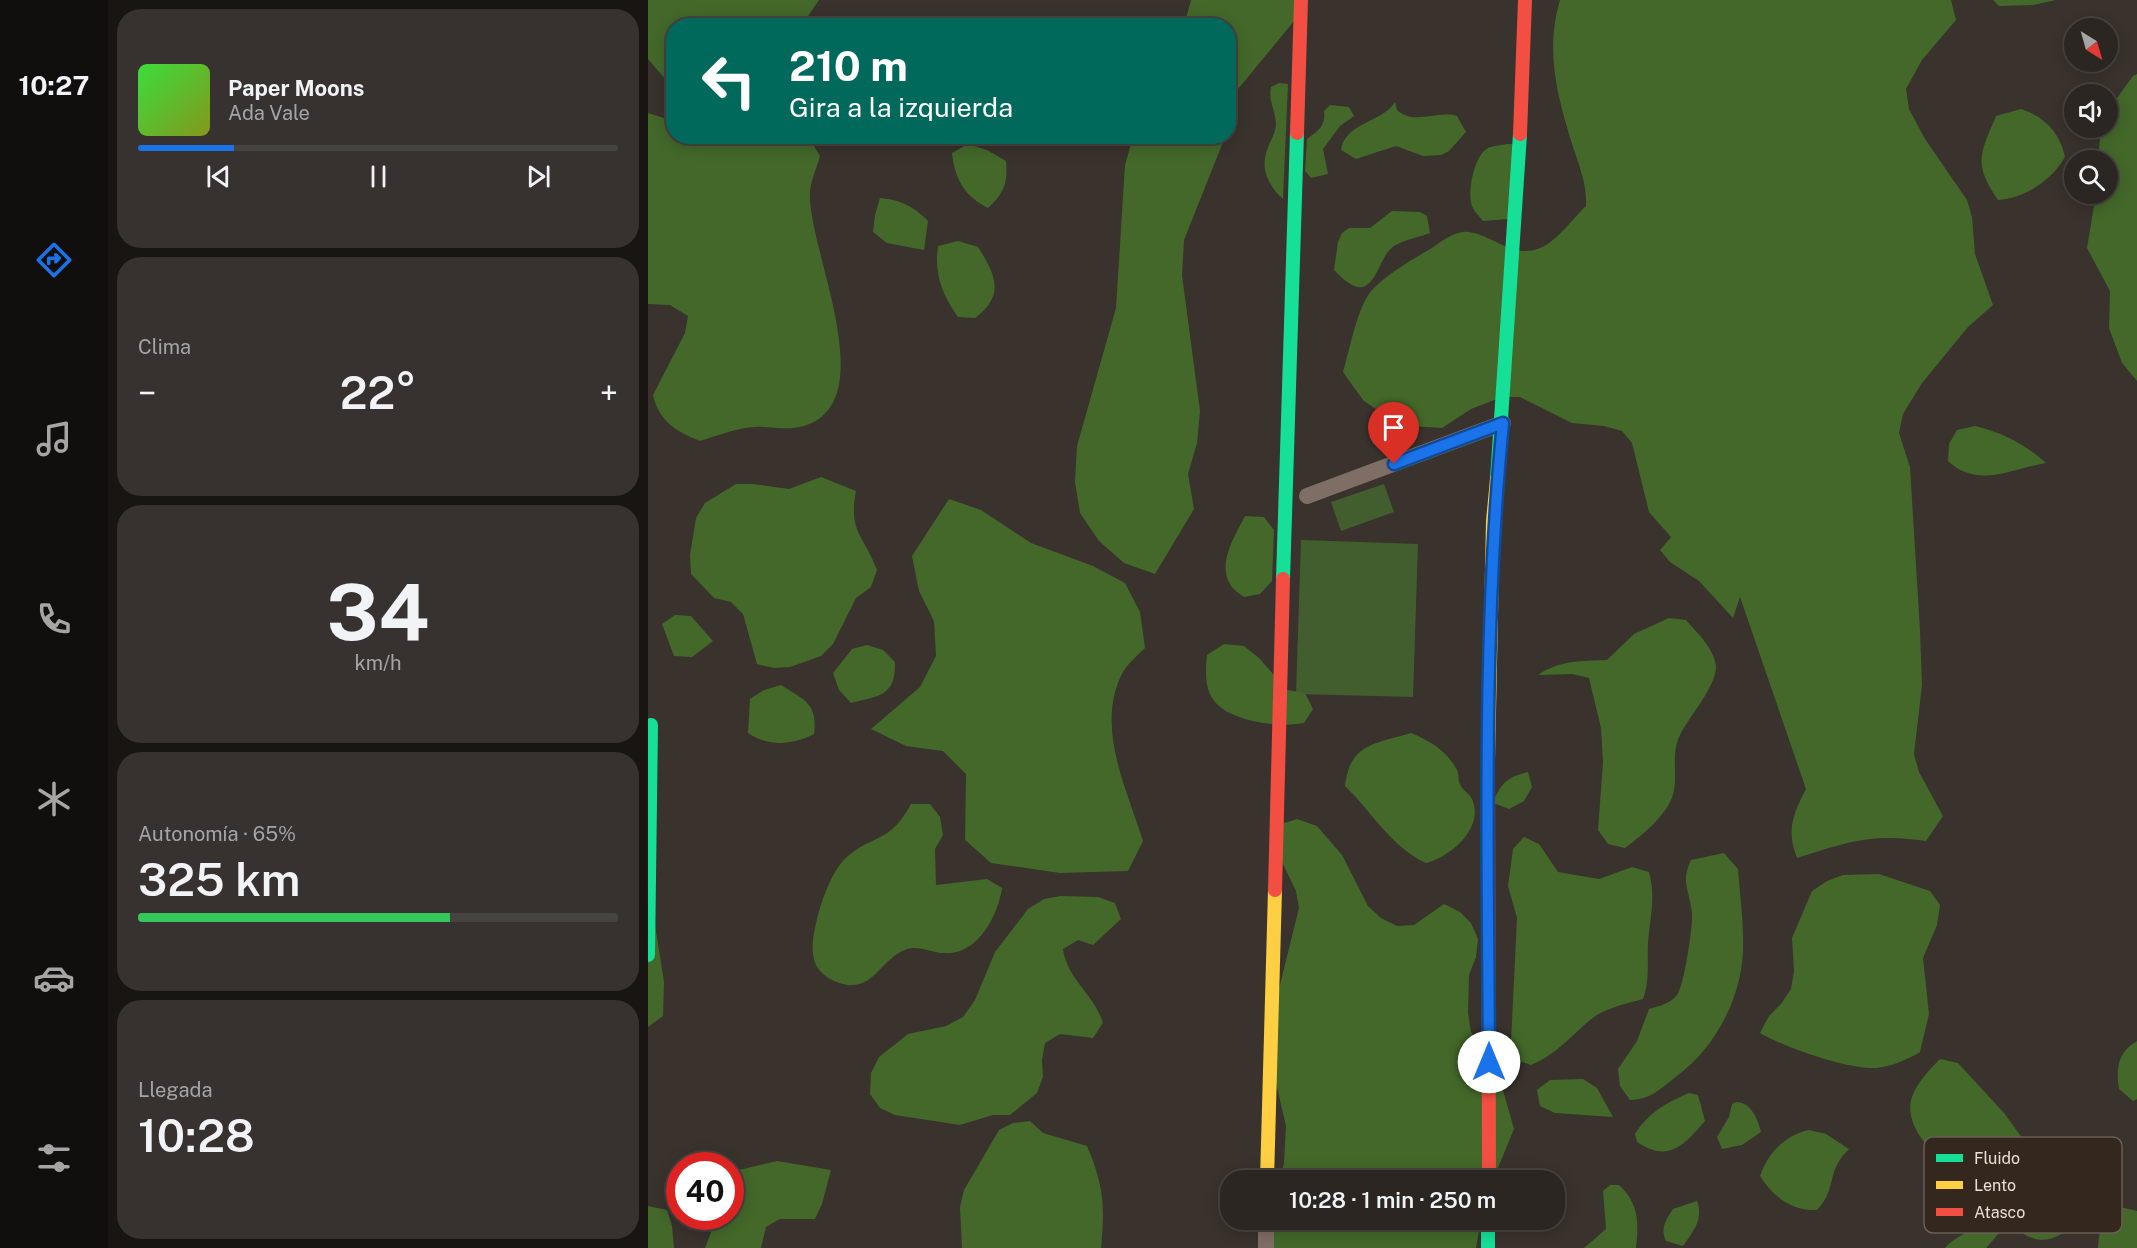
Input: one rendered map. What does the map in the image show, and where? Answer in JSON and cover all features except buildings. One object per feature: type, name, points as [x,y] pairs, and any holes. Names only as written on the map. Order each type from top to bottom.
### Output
[{"type":"street","points":[[1267,1170],[1284,517],[1301,0]]},
{"type":"street","points":[[1489,1170],[1488,687],[1493,521],[1503,423],[1523,87],[1525,0]]},
{"type":"street","points":[[1307,496],[1503,423]]},
{"type":"street","points":[[648,955],[651,725]]},
{"type":"street","points":[[1266,1230],[1266,1248]]},
{"type":"street","points":[[1488,1230],[1488,1248]]},
{"type":"green space","points":[[648,0],[819,0],[808,18],[666,18],[666,80],[648,59]]},
{"type":"green space","points":[[1191,0],[1306,0],[1294,21],[1236,91],[1236,18],[1186,18]]},
{"type":"green space","points":[[1560,0],[1951,0],[1956,20],[1922,60],[1906,89],[1909,109],[1925,139],[1967,200],[1972,217],[1975,254],[1993,305],[1968,327],[1922,383],[1903,414],[1899,433],[1910,467],[1920,630],[1922,685],[1914,754],[1919,772],[1943,816],[1926,841],[1890,838],[1860,840],[1797,858],[1792,839],[1792,823],[1806,789],[1740,597],[1733,618],[1699,581],[1670,562],[1660,550],[1671,537],[1649,512],[1632,443],[1622,431],[1604,426],[1572,423],[1520,397],[1502,397],[1471,409],[1442,428],[1409,426],[1391,420],[1363,400],[1343,372],[1358,317],[1367,297],[1372,290],[1400,267],[1449,237],[1464,232],[1477,234],[1517,250],[1541,248],[1555,238],[1586,206],[1584,182],[1562,108],[1555,73],[1553,37]]},
{"type":"green space","points":[[1993,0],[2056,0],[2033,5],[1999,6]]},
{"type":"green space","points":[[2137,74],[2137,381],[2122,363],[2109,328],[2110,291],[2087,248],[2094,204],[2118,204],[2118,150],[2099,150],[2100,138],[2118,138],[2118,97]]},
{"type":"green space","points":[[1279,83],[1288,84],[1283,199],[1269,181],[1265,168],[1266,153],[1276,126],[1270,96],[1271,87]]},
{"type":"green space","points":[[1395,102],[1397,110],[1411,117],[1457,116],[1466,132],[1449,151],[1441,155],[1423,156],[1396,146],[1356,159],[1341,150],[1349,134],[1382,114]]},
{"type":"green space","points":[[1330,105],[1349,107],[1354,116],[1340,126],[1323,149],[1328,174],[1311,178],[1305,171],[1307,139],[1320,128],[1324,121],[1324,111]]},
{"type":"green space","points":[[2021,109],[2030,112],[2050,127],[2064,152],[2064,158],[2059,166],[2045,181],[2018,196],[1998,200],[1982,168],[1983,150],[1996,116]]},
{"type":"green space","points":[[648,113],[666,119],[666,144],[813,144],[820,156],[810,191],[812,216],[836,320],[840,355],[839,386],[827,411],[804,426],[747,428],[700,441],[676,429],[659,412],[653,395],[685,333],[688,316],[670,305],[648,304]]},
{"type":"green space","points":[[968,144],[987,150],[1006,161],[1004,187],[988,208],[973,198],[958,179],[952,153]]},
{"type":"green space","points":[[1131,144],[1222,144],[1184,240],[1182,275],[1200,411],[1197,443],[1188,474],[1194,509],[1155,574],[1124,563],[1099,541],[1080,513],[1075,482],[1077,446],[1116,308],[1125,165]]},
{"type":"green space","points":[[1515,144],[1508,219],[1483,221],[1473,208],[1471,200],[1471,183],[1475,166],[1488,148]]},
{"type":"green space","points":[[880,198],[906,205],[928,221],[924,250],[887,243],[873,232]]},
{"type":"green space","points":[[1392,211],[1420,212],[1427,216],[1430,233],[1394,246],[1366,286],[1358,287],[1348,282],[1334,270],[1338,242],[1342,233],[1349,228],[1370,228]]},
{"type":"green space","points":[[958,241],[978,247],[993,276],[994,293],[991,302],[975,318],[958,317],[944,292],[938,275],[938,246]]},
{"type":"green space","points":[[1975,426],[2013,440],[2046,463],[1983,476],[1959,469],[1948,461],[1949,444],[1957,430]]},
{"type":"green space","points":[[821,477],[856,491],[854,516],[856,525],[877,570],[871,587],[856,598],[833,644],[821,656],[790,667],[774,668],[757,664],[743,614],[731,602],[714,598],[691,574],[690,555],[696,518],[705,503],[736,484],[789,489]]},
{"type":"green space","points":[[1384,484],[1394,512],[1341,531],[1331,502]]},
{"type":"green space","points":[[949,499],[981,510],[1031,543],[1093,566],[1125,583],[1140,612],[1145,648],[1128,665],[1121,676],[1114,696],[1112,717],[1113,738],[1122,780],[1143,841],[1128,871],[1060,873],[991,863],[965,840],[966,774],[943,751],[906,746],[871,729],[920,687],[936,656],[934,621],[919,591],[912,556]]},
{"type":"green space","points":[[1245,516],[1264,517],[1274,530],[1272,581],[1260,594],[1244,597],[1231,586],[1226,567],[1229,549]]},
{"type":"green space","points":[[1301,540],[1418,544],[1413,697],[1296,694]]},
{"type":"green space","points":[[675,615],[691,616],[713,641],[692,657],[674,656],[662,624]]},
{"type":"green space","points":[[1669,618],[1686,620],[1700,636],[1715,659],[1715,674],[1677,743],[1675,786],[1670,802],[1656,821],[1625,848],[1608,844],[1598,830],[1603,762],[1601,728],[1589,678],[1572,674],[1538,675],[1563,664],[1607,660],[1634,634]]},
{"type":"green space","points":[[1224,644],[1244,646],[1259,658],[1287,690],[1305,693],[1313,709],[1304,723],[1285,725],[1260,722],[1240,717],[1220,707],[1209,692],[1206,669],[1207,655]]},
{"type":"green space","points":[[867,645],[883,650],[895,662],[895,673],[889,688],[884,693],[851,703],[839,690],[833,673],[852,649]]},
{"type":"green space","points":[[781,685],[808,704],[814,715],[814,734],[781,743],[764,741],[748,733],[750,699],[764,690]]},
{"type":"green space","points":[[1411,733],[1425,739],[1449,758],[1457,770],[1461,786],[1472,799],[1475,810],[1474,820],[1463,840],[1445,855],[1426,863],[1402,848],[1345,786],[1352,761],[1359,753],[1376,743]]},
{"type":"green space","points":[[1528,772],[1532,787],[1524,801],[1509,809],[1493,803],[1506,782]]},
{"type":"green space","points":[[911,804],[930,804],[940,817],[943,835],[935,849],[936,885],[987,879],[1002,888],[991,922],[976,941],[956,952],[944,953],[912,948],[892,958],[867,981],[857,985],[830,979],[816,965],[813,944],[817,919],[831,879],[843,861],[853,852],[895,826]]},
{"type":"green space","points":[[1297,819],[1317,826],[1342,855],[1368,906],[1381,918],[1397,926],[1414,925],[1444,904],[1460,912],[1471,923],[1478,939],[1476,957],[1469,975],[1468,1013],[1471,1032],[1499,1076],[1514,1129],[1497,1170],[1282,1170],[1286,1126],[1273,1070],[1277,997],[1299,908],[1296,891],[1280,858],[1278,825]]},
{"type":"green space","points":[[1524,837],[1539,844],[1558,872],[1599,879],[1632,867],[1649,872],[1652,890],[1647,978],[1643,999],[1602,1012],[1556,1050],[1531,1065],[1515,1059],[1511,1042],[1517,918],[1508,886],[1513,849]]},
{"type":"green space","points":[[1724,853],[1738,869],[1743,931],[1741,969],[1731,1004],[1714,1037],[1691,1065],[1655,1092],[1644,1098],[1630,1100],[1620,1086],[1618,1069],[1637,1041],[1649,1009],[1671,1001],[1680,989],[1688,956],[1692,921],[1686,881],[1691,860]]},
{"type":"green space","points":[[1879,874],[1930,891],[1940,905],[1937,925],[1923,958],[1929,1014],[1920,1052],[1888,1066],[1865,1068],[1784,1045],[1760,1033],[1769,1016],[1791,989],[1794,971],[1792,938],[1812,891],[1827,881],[1843,875]]},
{"type":"green space","points":[[648,880],[664,982],[663,1016],[648,1027]]},
{"type":"green space","points":[[1061,896],[1098,897],[1115,903],[1121,919],[1093,945],[1078,940],[1063,949],[1065,960],[1094,1003],[1103,1023],[1093,1038],[1060,1034],[1045,1043],[1042,1060],[1043,1077],[1037,1093],[1010,1115],[993,1115],[960,1125],[895,1115],[880,1108],[870,1094],[871,1073],[879,1057],[908,1034],[946,1026],[963,1017],[975,1000],[995,952],[1028,909],[1044,899]]},
{"type":"green space","points":[[2137,1041],[2137,1099],[2133,1101],[2119,1089],[2118,1068],[2125,1050]]},
{"type":"green space","points":[[1940,1059],[1958,1063],[2004,1113],[2021,1137],[1924,1137],[1924,1142],[1914,1125],[1911,1103],[1920,1082]]},
{"type":"green space","points":[[1583,1079],[1597,1088],[1613,1117],[1555,1113],[1540,1106],[1537,1090],[1550,1080]]},
{"type":"green space","points":[[1689,1093],[1698,1095],[1705,1121],[1690,1138],[1675,1149],[1667,1151],[1648,1148],[1637,1142],[1635,1134],[1652,1114]]},
{"type":"green space","points":[[1736,1102],[1750,1108],[1761,1132],[1742,1145],[1722,1149],[1717,1137],[1729,1117],[1732,1104]]},
{"type":"green space","points":[[1030,1121],[1043,1133],[1087,1146],[1097,1173],[1102,1196],[1101,1248],[962,1248],[960,1207],[964,1190],[999,1130],[1013,1123]]},
{"type":"green space","points":[[1809,1130],[1826,1134],[1849,1149],[1837,1165],[1827,1194],[1817,1210],[1799,1208],[1784,1201],[1765,1184],[1760,1176],[1778,1146],[1792,1136]]},
{"type":"green space","points":[[777,1161],[831,1170],[822,1204],[815,1219],[780,1219],[766,1227],[761,1248],[705,1248],[712,1230],[744,1230],[744,1169]]},
{"type":"green space","points":[[1610,1185],[1619,1185],[1631,1199],[1637,1222],[1636,1248],[1584,1248],[1606,1229],[1603,1191]]},
{"type":"green space","points":[[1697,1201],[1698,1219],[1694,1230],[1683,1246],[1666,1241],[1664,1228],[1673,1209]]},
{"type":"green space","points":[[648,1206],[666,1210],[666,1230],[672,1230],[674,1248],[648,1248]]},
{"type":"green space","points":[[2122,1207],[2137,1211],[2137,1248],[2098,1248],[2099,1234],[2122,1233]]},
{"type":"green space","points":[[1268,1230],[1479,1230],[1476,1248],[1265,1248]]},
{"type":"green space","points":[[1966,1233],[1999,1233],[1986,1248],[1945,1248]]},
{"type":"green space","points":[[2022,1233],[2063,1233],[2040,1240]]},
{"type":"traffic: fast","points":[[1283,579],[1297,133]]},
{"type":"traffic: fast","points":[[1497,479],[1520,134]]},
{"type":"traffic: fast","points":[[648,955],[651,725]]},
{"type":"traffic: fast","points":[[1488,1230],[1488,1248]]},
{"type":"traffic: slow","points":[[1488,760],[1493,521],[1497,479]]},
{"type":"traffic: slow","points":[[1267,1170],[1275,890]]},
{"type":"traffic: jam","points":[[1297,133],[1301,0]]},
{"type":"traffic: jam","points":[[1520,134],[1525,0]]},
{"type":"traffic: jam","points":[[1275,890],[1283,579]]},
{"type":"traffic: jam","points":[[1488,760],[1489,1170]]},
{"type":"route","points":[[1394,464],[1503,423],[1493,521],[1488,687],[1489,1062]]}]
